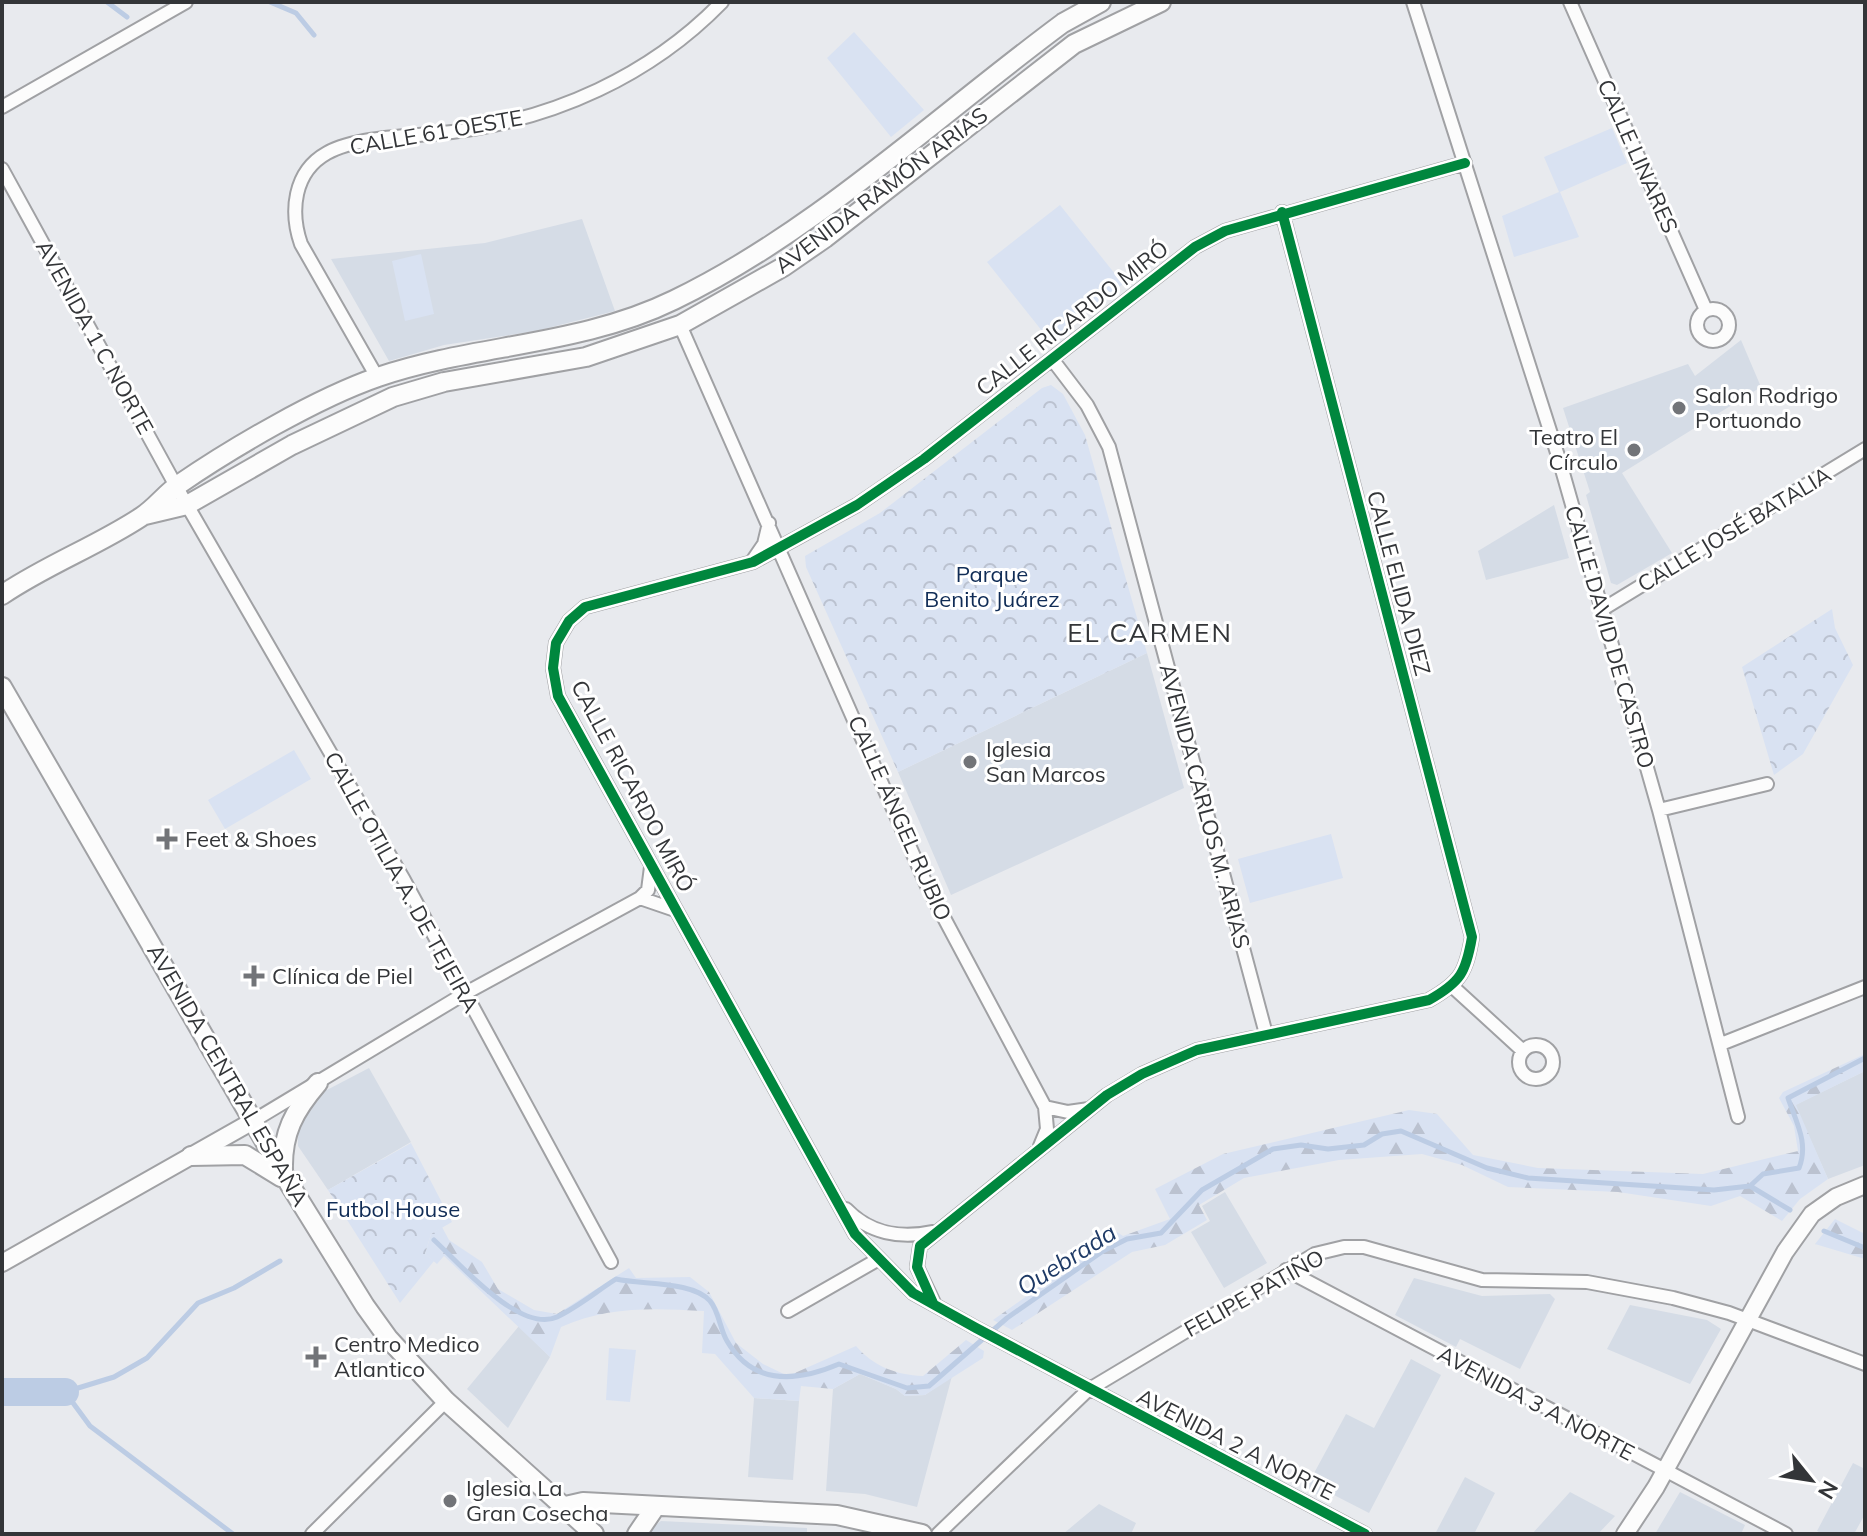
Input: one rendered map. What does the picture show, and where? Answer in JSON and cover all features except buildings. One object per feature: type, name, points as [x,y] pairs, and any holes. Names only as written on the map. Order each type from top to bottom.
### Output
[{"type":"main road","name":"AVENIDA RAMÓN ARIAS","points":[[2,595],[142,516],[176,486],[331,397],[377,377],[433,361],[569,337],[656,309],[693,290],[786,236],[1063,23],[1101,2]]},
{"type":"main road","name":"AVENIDA RAMÓN ARIAS","points":[[142,516],[187,505],[314,433],[393,397],[444,382],[586,357],[680,325],[783,267],[1074,44],[1161,2]]},
{"type":"main road","points":[[938,118],[953,137]]},
{"type":"main road","points":[[680,325],[679,309],[693,290]]},
{"type":"main road","name":"AVENIDA CENTRAL ESPAÑA","points":[[2,687],[286,1179],[388,1338],[446,1401],[594,1534]]},
{"type":"main road","points":[[286,1179],[283,1145],[289,1124],[318,1083]]},
{"type":"main road","points":[[191,1156],[245,1155],[286,1179]]},
{"type":"main road","points":[[561,1507],[583,1502],[837,1515],[922,1534]]},
{"type":"main road","points":[[637,1534],[656,1506]]},
{"type":"street","points":[[2,107],[186,2]]},
{"type":"street","name":"CALLE 61 OESTE","points":[[377,377],[301,244],[295,228],[298,185],[309,167],[327,153],[355,145],[511,121],[589,95],[642,68],[722,2]]},
{"type":"street","name":"CALLE DAVID DE CASTRO","points":[[1413,2],[1559,459],[1603,609],[1659,810],[1738,1117]]},
{"type":"street","name":"CALLE LINARES","points":[[1570,2],[1706,310]]},
{"type":"street","name":"CALLE RICARDO MIRÓ","points":[[1088,1390],[913,1293],[877,1260],[855,1234],[558,696],[553,668],[556,643],[569,621],[585,607],[753,562],[857,505],[924,459],[1195,247],[1225,231],[1282,212],[1465,163]]},
{"type":"street","name":"AVENIDA 1 C NORTE","points":[[2,169],[187,505]]},
{"type":"street","name":"CALLE ELIDA DIEZ","points":[[1282,212],[1472,937],[1467,965],[1453,987]]},
{"type":"street","name":"CALLE ÁNGEL RUBIO","points":[[680,325],[927,886],[1045,1107]]},
{"type":"street","name":"AVENIDA CARLOS M. ARIAS","points":[[1052,359],[1087,405],[1109,447],[1266,1034]]},
{"type":"street","name":"CALLE JOSÉ BATALIA","points":[[1603,609],[1865,449]]},
{"type":"street","name":"CALLE OTILIA A. DE TEJEIRA","points":[[187,505],[404,880],[611,1262]]},
{"type":"street","points":[[753,562],[764,544],[769,523]]},
{"type":"street","points":[[1659,810],[1767,784]]},
{"type":"street","points":[[2,1263],[253,1121],[464,994],[640,898],[648,890],[651,866]]},
{"type":"street","points":[[640,898],[675,910]]},
{"type":"street","points":[[934,1304],[920,1279],[916,1255],[934,1231],[1091,1108],[1142,1074],[1197,1050],[1410,1006],[1453,987],[1523,1051]]},
{"type":"street","points":[[1721,1044],[1865,987]]},
{"type":"street","points":[[1038,1150],[1047,1129],[1045,1107],[1068,1112],[1091,1108]]},
{"type":"street","points":[[1625,1534],[1665,1471],[1785,1252],[1812,1214],[1836,1197],[1865,1185]]},
{"type":"street","points":[[841,1204],[866,1225],[882,1232],[908,1236],[934,1231]]},
{"type":"street","name":"FELIPE PATIÑO","points":[[938,1534],[1088,1390],[1286,1270],[1315,1254],[1344,1247],[1364,1247],[1482,1280],[1587,1282],[1673,1298],[1746,1320],[1865,1364]]},
{"type":"street","points":[[788,1311],[877,1260]]},
{"type":"street","name":"AVENIDA 3 A NORTE","points":[[1286,1270],[1786,1534]]},
{"type":"street","name":"AVENIDA 2 A NORTE","points":[[1088,1390],[1365,1534]]},
{"type":"street","points":[[312,1534],[446,1401]]},
{"type":"shaded area","points":[[582,219],[615,311],[536,331],[444,345],[389,361],[331,259],[485,243]]},
{"type":"shaded area","points":[[1741,340],[1761,387],[1622,473],[1672,553],[1617,585],[1611,583],[1586,495],[1590,492],[1563,408],[1688,364],[1695,376]]},
{"type":"shaded area","points":[[1554,505],[1569,558],[1486,580],[1478,551]]},
{"type":"shaded area","points":[[1147,653],[1184,788],[951,895],[898,772]]},
{"type":"shaded area","points":[[369,1068],[411,1142],[328,1190],[298,1146],[298,1126],[305,1111],[323,1092]]},
{"type":"shaded area","points":[[1865,1071],[1865,1165],[1828,1179],[1795,1105]]},
{"type":"shaded area","points":[[1225,1192],[1267,1263],[1224,1288],[1191,1232],[1210,1221],[1202,1206]]},
{"type":"shaded area","points":[[1414,1278],[1482,1296],[1550,1294],[1555,1299],[1520,1369],[1460,1339],[1456,1347],[1395,1315]]},
{"type":"shaded area","points":[[1630,1305],[1707,1320],[1721,1329],[1690,1384],[1607,1349]]},
{"type":"shaded area","points":[[519,1326],[550,1357],[508,1428],[467,1389]]},
{"type":"shaded area","points":[[1411,1359],[1441,1375],[1369,1513],[1332,1494],[1328,1500],[1306,1488],[1346,1414],[1374,1428]]},
{"type":"shaded area","points":[[860,1374],[905,1396],[925,1395],[952,1376],[917,1507],[865,1494],[826,1491],[833,1389]]},
{"type":"shaded area","points":[[754,1398],[799,1401],[793,1480],[748,1477]]},
{"type":"shaded area","points":[[1853,1463],[1865,1469],[1865,1514],[1854,1534],[1823,1534],[1817,1531]]},
{"type":"shaded area","points":[[1465,1477],[1495,1493],[1474,1534],[1435,1534]]},
{"type":"shaded area","points":[[1570,1492],[1615,1516],[1598,1534],[1532,1534]]},
{"type":"shaded area","points":[[1680,1492],[1745,1525],[1741,1534],[1655,1534]]},
{"type":"shaded area","points":[[1099,1504],[1136,1523],[1131,1534],[1063,1534]]},
{"type":"shaded area","points":[[661,1521],[807,1528],[807,1534],[643,1534]]},
{"type":"green space","points":[[854,32],[924,110],[891,137],[827,58]]},
{"type":"green space","points":[[1612,128],[1627,163],[1560,192],[1579,237],[1514,257],[1502,216],[1559,192],[1544,157]]},
{"type":"green space","points":[[1060,205],[1123,284],[1050,341],[987,262]]},
{"type":"green space","points":[[421,254],[434,314],[405,321],[392,261]]},
{"type":"green space","name":"Parque Benito Juárez","points":[[1051,385],[1063,394],[1085,435],[1147,653],[898,772],[806,567],[805,556],[880,513],[1042,388]]},
{"type":"green space","points":[[1832,609],[1835,628],[1853,665],[1803,754],[1774,775],[1742,667]]},
{"type":"green space","points":[[294,750],[311,779],[225,829],[208,800]]},
{"type":"green space","points":[[1331,834],[1343,878],[1250,903],[1238,859]]},
{"type":"green space","points":[[1865,1054],[1865,1071],[1796,1105],[1828,1179],[1800,1199],[1782,1221],[1740,1196],[1711,1206],[1618,1192],[1508,1187],[1462,1165],[1422,1154],[1339,1160],[1244,1178],[1199,1205],[1207,1220],[1165,1245],[1132,1252],[1012,1330],[993,1320],[1117,1232],[1123,1236],[1170,1219],[1155,1189],[1223,1154],[1409,1110],[1437,1114],[1473,1155],[1538,1168],[1703,1174],[1798,1151],[1794,1126],[1779,1098],[1783,1092]]},
{"type":"green space","name":"Futbol House","points":[[411,1143],[452,1222],[431,1234],[425,1254],[434,1261],[400,1303],[328,1190]]},
{"type":"green space","points":[[1835,1219],[1865,1234],[1865,1259],[1815,1244]]},
{"type":"green space","points":[[442,1227],[449,1240],[482,1262],[498,1289],[534,1310],[557,1314],[629,1268],[636,1278],[690,1277],[709,1292],[736,1343],[763,1364],[788,1376],[856,1346],[878,1364],[894,1371],[923,1376],[966,1340],[984,1351],[983,1358],[925,1395],[905,1396],[860,1374],[833,1389],[801,1386],[799,1401],[754,1398],[715,1354],[702,1353],[704,1311],[649,1309],[596,1315],[561,1327],[550,1357],[444,1256],[437,1264],[425,1254],[431,1234]]},
{"type":"green space","points":[[609,1348],[636,1350],[630,1402],[606,1400]]},
{"type":"waterway","points":[[107,2],[127,17]]},
{"type":"waterway","points":[[270,2],[296,13],[314,35]]},
{"type":"waterway","points":[[1750,1186],[1763,1174],[1799,1168],[1802,1141],[1788,1098],[1865,1058]]},
{"type":"waterway","name":"Quebrada","points":[[434,1240],[491,1294],[526,1315],[542,1320],[557,1317],[616,1279],[680,1287],[710,1301],[725,1337],[738,1356],[763,1373],[792,1376],[839,1364],[907,1388],[929,1386],[1007,1318],[1103,1251],[1127,1239],[1161,1233],[1202,1190],[1273,1149],[1301,1145],[1328,1149],[1364,1145],[1382,1134],[1401,1131],[1487,1168],[1528,1178],[1714,1190],[1750,1186],[1790,1210]]},
{"type":"waterway","name":"Quebrada","points":[[1824,1231],[1865,1248]]},
{"type":"waterway","name":"Quebrada","points":[[233,1534],[90,1426],[65,1392],[114,1377],[147,1358],[198,1303],[234,1288],[280,1261]]},
{"type":"waterway","points":[[2,1392],[65,1392]]},
{"type":"cycle path","points":[[1365,1534],[913,1293],[855,1234],[558,696],[553,668],[556,643],[569,621],[585,607],[753,562],[857,505],[924,459],[1195,247],[1225,231],[1465,163]]},
{"type":"cycle path","points":[[933,1303],[917,1267],[920,1246],[1107,1095],[1142,1074],[1197,1050],[1429,1000],[1455,981],[1467,959],[1472,937],[1282,212]]},
{"type":"place","name":"Salon Rodrigo Portuondo","points":[[1679,408]]},
{"type":"place","name":"Teatro El Círculo","points":[[1634,450]]},
{"type":"place","name":"Iglesia San Marcos","points":[[970,762]]},
{"type":"place","name":"Feet & Shoes","points":[[167,839]]},
{"type":"place","name":"Clínica de Piel","points":[[254,976]]},
{"type":"place","name":"Centro Medico Atlantico","points":[[316,1357]]},
{"type":"place","name":"Iglesia La Gran Cosecha","points":[[450,1501]]},
{"type":"district","name":"EL CARMEN","points":[[1150,632]]}]
